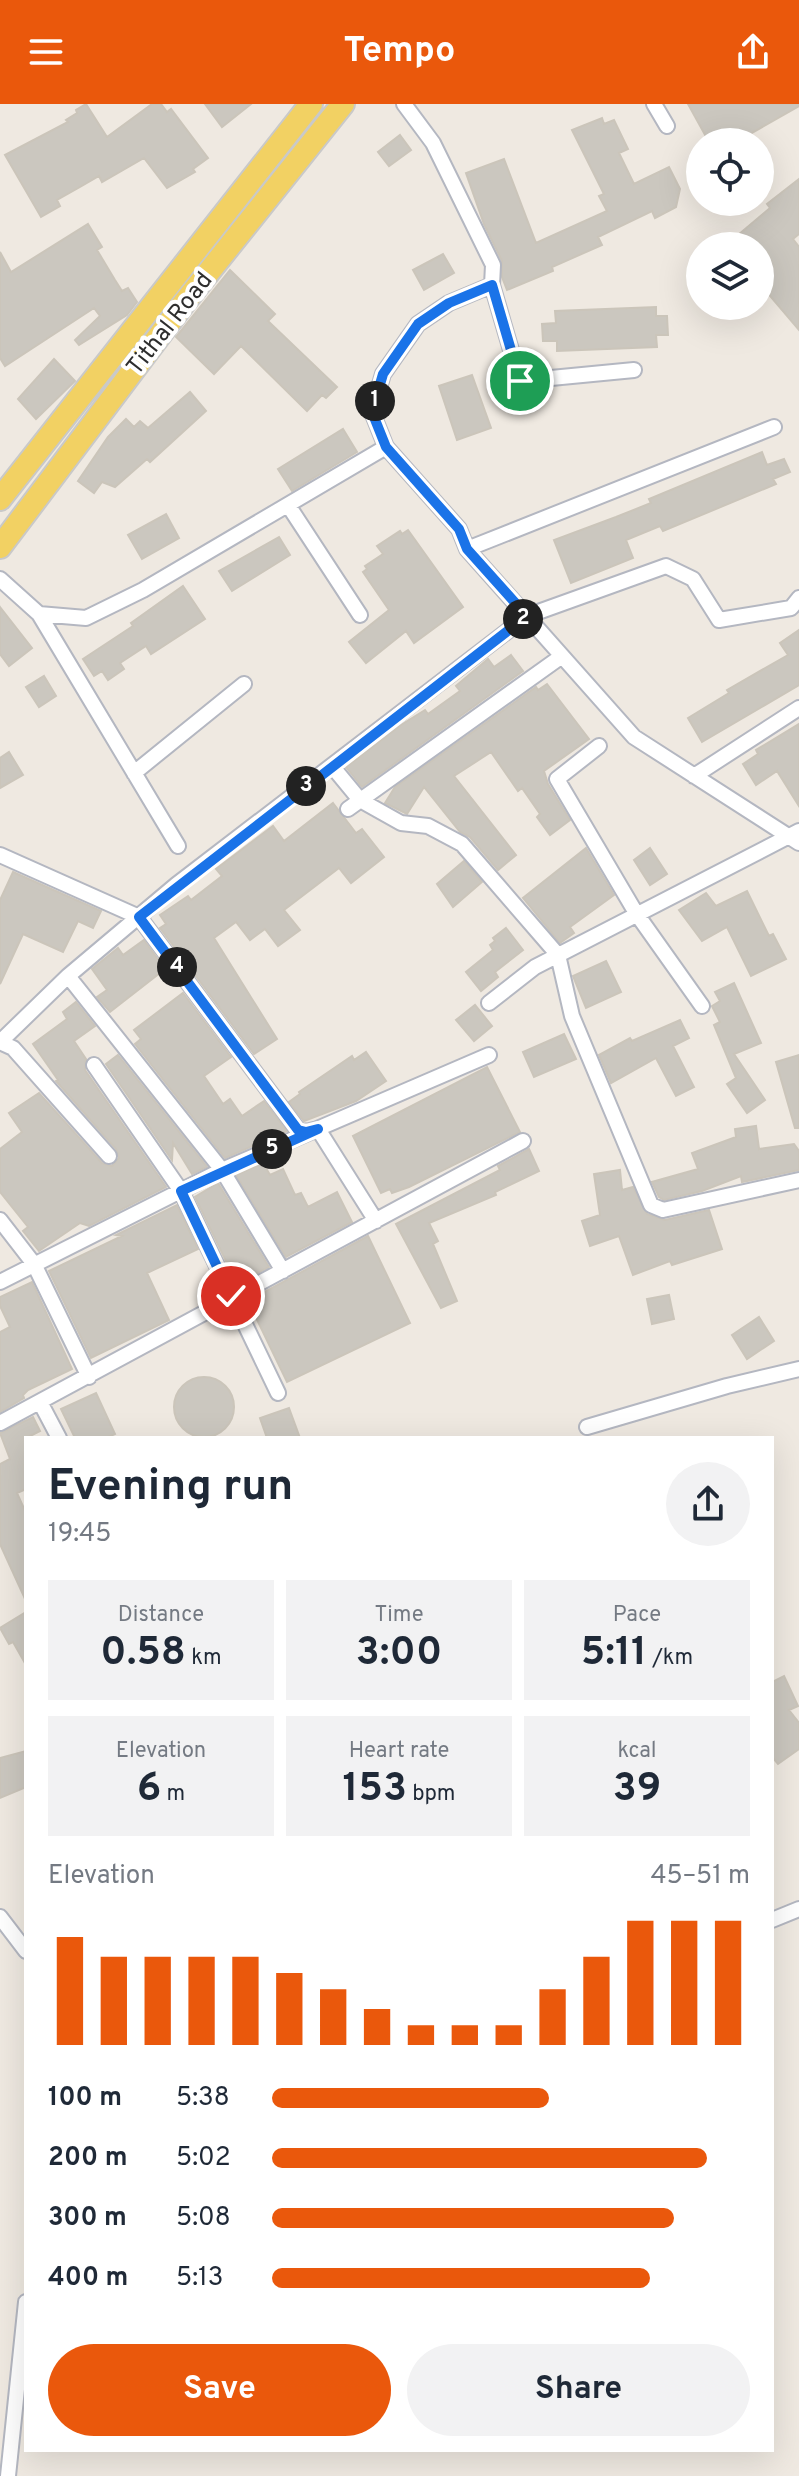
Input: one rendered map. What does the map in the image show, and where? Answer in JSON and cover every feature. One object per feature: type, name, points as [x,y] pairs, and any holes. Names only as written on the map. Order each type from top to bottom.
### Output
[{"type":"main road","points":[[0,499],[311,104]]},
{"type":"main road","name":"Tithal Road","points":[[0,547],[130,373],[343,104]]},
{"type":"street","points":[[404,104],[433,143],[493,265],[492,285],[520,381],[634,370]]},
{"type":"street","points":[[654,104],[667,126]]},
{"type":"street","points":[[492,285],[449,303],[418,324],[383,374],[372,412],[386,447],[459,529],[467,549],[634,737],[796,837]]},
{"type":"street","points":[[467,549],[774,427]]},
{"type":"street","points":[[39,614],[86,618],[143,590],[386,447]]},
{"type":"street","points":[[288,505],[360,615]]},
{"type":"street","points":[[109,1156],[13,1048],[0,1042],[68,976],[139,917],[527,616],[666,566],[693,579],[719,620],[791,608],[799,598]]},
{"type":"street","points":[[0,579],[39,614],[178,846]]},
{"type":"street","points":[[354,805],[562,656]]},
{"type":"street","points":[[134,773],[244,684]]},
{"type":"street","points":[[694,776],[799,708]]},
{"type":"street","points":[[599,746],[557,779],[636,913],[702,1006]]},
{"type":"street","points":[[332,766],[354,805],[401,823],[428,826],[462,844],[558,955],[572,1016],[651,1205],[663,1210],[799,1180]]},
{"type":"street","points":[[489,1003],[535,967],[636,913],[796,837]]},
{"type":"street","points":[[0,855],[139,917],[298,1130],[318,1129]]},
{"type":"street","points":[[68,976],[222,1170],[283,1271]]},
{"type":"street","points":[[0,1282],[222,1170],[489,1055]]},
{"type":"street","points":[[94,1065],[181,1191],[278,1393]]},
{"type":"street","points":[[318,1129],[376,1221]]},
{"type":"street","points":[[0,1423],[523,1141]]},
{"type":"street","points":[[0,1220],[34,1264],[89,1377]]},
{"type":"street","points":[[587,1427],[727,1386],[799,1369]]},
{"type":"street","points":[[40,1402],[58,1436]]},
{"type":"street","points":[[774,1919],[799,1909]]},
{"type":"street","points":[[0,1917],[24,1948]]},
{"type":"street","points":[[8,2476],[24,2321]]},
{"type":"building","points":[[86,104],[107,137],[152,104],[161,104],[167,112],[171,109],[208,158],[193,169],[195,172],[167,188],[144,158],[102,182],[99,176],[57,200],[60,206],[41,217],[5,155],[68,122],[66,120]]},
{"type":"building","points":[[205,104],[251,104],[222,127]]},
{"type":"building","points":[[688,104],[799,104],[760,128],[701,128]]},
{"type":"building","points":[[602,118],[604,124],[614,120],[628,149],[619,153],[634,184],[669,167],[680,189],[676,207],[655,218],[652,211],[598,237],[602,245],[552,267],[553,271],[507,290],[502,277],[502,261],[484,224],[466,173],[504,159],[536,243],[607,211],[599,196],[604,194],[572,130]]},
{"type":"building","points":[[400,135],[411,150],[389,166],[378,152]]},
{"type":"building","points":[[799,179],[799,234],[793,239],[799,247],[799,330],[774,301],[774,232],[742,232],[761,216],[774,216],[774,199]]},
{"type":"building","points":[[88,224],[102,247],[97,250],[115,280],[122,291],[128,288],[137,302],[127,315],[79,345],[75,340],[100,316],[94,308],[5,366],[0,358],[0,252],[11,272]]},
{"type":"building","points":[[443,254],[454,273],[424,290],[413,270]]},
{"type":"building","points":[[230,270],[275,314],[268,321],[337,387],[326,398],[322,395],[307,411],[241,346],[214,374],[176,337]]},
{"type":"building","points":[[656,307],[656,316],[667,316],[668,335],[656,335],[657,347],[557,351],[557,341],[543,341],[542,324],[556,323],[555,311]]},
{"type":"building","points":[[54,359],[75,381],[36,419],[18,399]]},
{"type":"building","points":[[472,375],[491,428],[457,440],[439,386]]},
{"type":"building","points":[[190,392],[206,411],[150,462],[147,459],[115,487],[102,482],[94,493],[78,481],[108,437],[126,419],[134,427],[140,421],[148,428]]},
{"type":"building","points":[[343,429],[357,452],[292,491],[278,469]]},
{"type":"building","points":[[762,452],[767,465],[784,459],[790,472],[773,479],[776,484],[663,531],[660,526],[626,540],[633,558],[571,583],[554,540],[651,503],[649,499]]},
{"type":"building","points":[[166,514],[179,538],[142,559],[128,535]]},
{"type":"building","points":[[408,530],[463,607],[414,643],[406,631],[366,663],[349,642],[389,610],[363,572],[367,569],[365,566],[383,554],[377,546],[400,531],[402,534]]},
{"type":"building","points":[[279,537],[290,555],[232,591],[219,571]]},
{"type":"building","points":[[183,586],[205,619],[151,654],[146,646],[120,663],[124,669],[108,680],[102,671],[94,676],[83,659],[133,626],[131,623]]},
{"type":"building","points":[[0,607],[32,648],[9,666],[0,654]]},
{"type":"building","points":[[799,630],[799,685],[702,742],[688,718],[729,693],[727,690],[788,655],[780,643]]},
{"type":"building","points":[[511,655],[523,671],[362,787],[346,767],[401,725],[425,710],[428,714],[460,691],[456,686],[488,659],[494,667]]},
{"type":"building","points":[[44,676],[56,696],[39,707],[26,687]]},
{"type":"building","points":[[547,684],[589,739],[544,771],[548,784],[570,820],[550,835],[522,788],[518,791],[491,752],[454,776],[516,855],[498,870],[470,837],[460,832],[424,787],[407,814],[385,803],[395,787],[536,687],[538,690]]},
{"type":"building","points":[[799,724],[799,806],[777,771],[756,785],[743,764],[758,754],[756,750]]},
{"type":"building","points":[[9,752],[23,775],[0,788],[0,758]]},
{"type":"building","points":[[333,803],[356,833],[362,829],[384,857],[351,883],[339,868],[284,910],[300,930],[278,946],[265,929],[250,940],[236,922],[214,938],[277,1039],[254,1054],[160,928],[166,924],[160,915],[188,896],[191,900],[222,876],[216,869],[273,826],[284,841]]},
{"type":"building","points":[[586,848],[614,895],[570,927],[574,933],[560,943],[523,898]]},
{"type":"building","points":[[650,848],[667,874],[650,885],[634,860]]},
{"type":"building","points":[[464,861],[482,882],[453,907],[437,884]]},
{"type":"building","points":[[13,872],[101,911],[93,928],[78,921],[63,952],[23,934],[0,984],[0,900]]},
{"type":"building","points":[[747,891],[769,936],[773,934],[786,959],[751,976],[727,927],[702,941],[679,910],[706,893],[716,906]]},
{"type":"building","points":[[506,928],[523,950],[495,972],[498,977],[481,991],[466,972],[493,950],[490,945],[495,941],[493,938]]},
{"type":"building","points":[[144,940],[165,969],[110,1012],[97,997],[107,990],[92,969],[118,948],[123,955]]},
{"type":"building","points":[[606,961],[621,992],[586,1008],[573,976]]},
{"type":"building","points":[[734,983],[761,1043],[734,1054],[765,1100],[747,1113],[727,1084],[736,1078],[714,1025],[720,1022],[712,1006],[720,1001],[715,992]]},
{"type":"building","points":[[183,993],[231,1057],[204,1076],[223,1104],[230,1099],[242,1116],[264,1101],[287,1131],[225,1158],[135,1044],[141,1039],[134,1030]]},
{"type":"building","points":[[76,1002],[95,1026],[74,1041],[86,1059],[85,1070],[166,1187],[89,1226],[80,1223],[39,1251],[23,1231],[28,1227],[0,1192],[0,1149],[22,1132],[9,1113],[39,1093],[102,1163],[112,1166],[119,1158],[116,1149],[56,1081],[33,1044],[67,1019],[63,1012]]},
{"type":"building","points":[[475,1005],[492,1026],[474,1041],[456,1020]]},
{"type":"building","points":[[680,1020],[689,1038],[673,1046],[694,1087],[676,1096],[656,1058],[611,1083],[599,1055],[630,1038],[632,1041]]},
{"type":"building","points":[[564,1034],[576,1059],[534,1077],[523,1052]]},
{"type":"building","points":[[366,1052],[386,1081],[356,1101],[304,1121],[289,1102],[352,1056],[354,1060]]},
{"type":"building","points":[[118,1055],[207,1167],[192,1174],[173,1143],[172,1160],[106,1064]]},
{"type":"building","points":[[799,1055],[799,1128],[795,1128],[776,1062]]},
{"type":"building","points":[[487,1067],[520,1132],[409,1187],[381,1193],[353,1136]]},
{"type":"building","points":[[756,1126],[759,1149],[794,1144],[799,1151],[799,1170],[742,1182],[741,1176],[702,1191],[664,1200],[659,1197],[652,1182],[698,1169],[692,1153],[736,1137],[735,1129]]},
{"type":"building","points":[[529,1149],[539,1171],[495,1192],[496,1195],[429,1223],[438,1241],[433,1244],[457,1301],[441,1308],[396,1224],[500,1170],[498,1166]]},
{"type":"building","points":[[263,1163],[270,1175],[283,1169],[295,1195],[301,1193],[308,1207],[337,1192],[352,1222],[286,1257],[236,1175]]},
{"type":"building","points":[[620,1170],[622,1190],[633,1187],[647,1214],[665,1220],[709,1210],[722,1249],[672,1265],[670,1261],[633,1275],[619,1236],[590,1246],[582,1221],[600,1215],[594,1174]]},
{"type":"building","points":[[218,1183],[269,1267],[237,1284],[195,1197]]},
{"type":"building","points":[[177,1205],[198,1249],[147,1273],[169,1320],[91,1358],[49,1271]]},
{"type":"building","points":[[368,1236],[410,1323],[287,1382],[248,1301]]},
{"type":"building","points":[[32,1282],[72,1369],[28,1390],[24,1398],[0,1412],[0,1332],[10,1327],[0,1306],[0,1297]]},
{"type":"building","points":[[669,1295],[674,1319],[652,1324],[647,1299]]},
{"type":"building","points":[[759,1317],[774,1341],[747,1359],[732,1335]]},
{"type":"building","points":[[192,1379],[216,1379],[226,1385],[232,1395],[232,1419],[226,1429],[216,1435],[192,1435],[182,1429],[176,1419],[176,1395],[182,1385]]},
{"type":"building","points":[[96,1393],[115,1434],[74,1436],[61,1409]]},
{"type":"building","points":[[289,1408],[299,1436],[266,1436],[260,1418]]},
{"type":"building","points":[[33,1417],[40,1431],[24,1436],[24,1490],[17,1493],[24,1509],[24,1597],[0,1544],[0,1464],[10,1459],[0,1433]]},
{"type":"building","points":[[24,1613],[24,1661],[13,1642],[9,1644],[0,1628]]},
{"type":"building","points":[[784,1676],[798,1706],[789,1710],[799,1723],[799,1749],[778,1764],[774,1759],[774,1681]]},
{"type":"building","points":[[24,1752],[24,1788],[0,1798],[0,1758]]},
{"type":"route","points":[[231,1296],[181,1191],[318,1129],[298,1130],[272,1091],[139,917],[176,885],[527,616],[467,549],[459,529],[386,447],[372,412],[383,374],[418,324],[449,303],[492,285],[520,381]]}]
